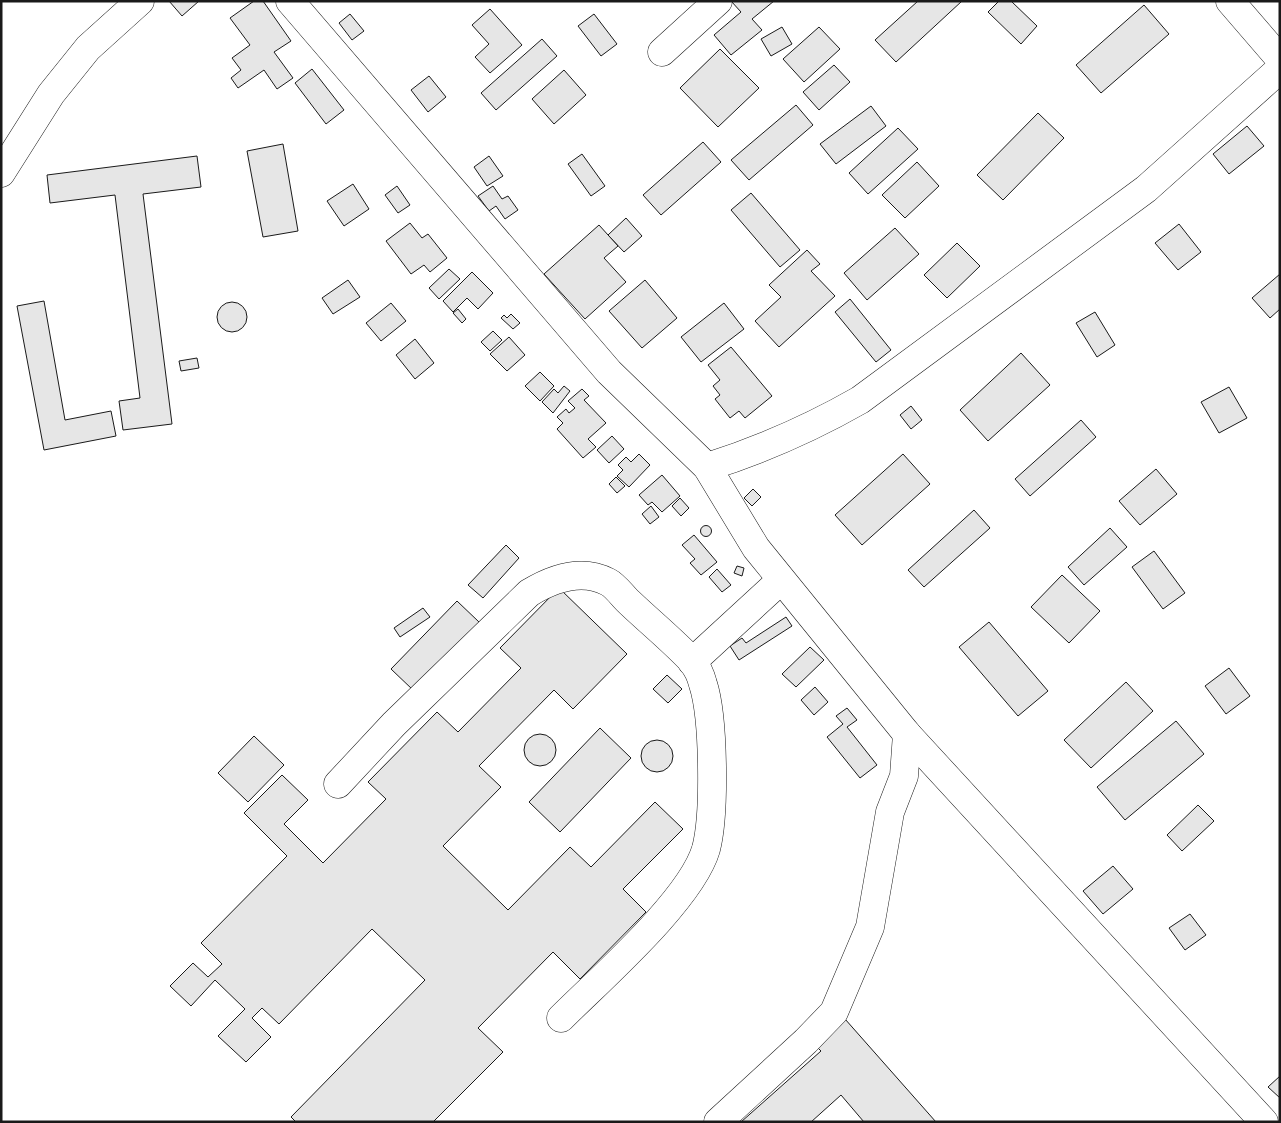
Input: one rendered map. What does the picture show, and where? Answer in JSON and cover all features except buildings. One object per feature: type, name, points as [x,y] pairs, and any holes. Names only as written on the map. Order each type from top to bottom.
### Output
[{"type":"street","points":[[1,173],[51,94],[88,48],[140,1]]},
{"type":"street","points":[[290,1],[609,372],[707,467],[756,548],[780,581],[907,734],[1250,1117]]},
{"type":"street","points":[[662,52],[718,1]]},
{"type":"street","points":[[1230,1],[1280,59]]},
{"type":"street","points":[[707,467],[772,444],[812,427],[860,400],[1146,189],[1280,69]]},
{"type":"street","points":[[338,784],[394,724],[529,593],[547,582],[567,576],[586,577],[608,582],[692,662],[703,683],[709,716],[712,816],[705,850],[689,884],[650,928],[561,1018]]},
{"type":"street","points":[[692,662],[780,581]]},
{"type":"street","points":[[718,1122],[806,1041],[834,1012],[870,927],[890,812],[904,776],[907,734]]}]
